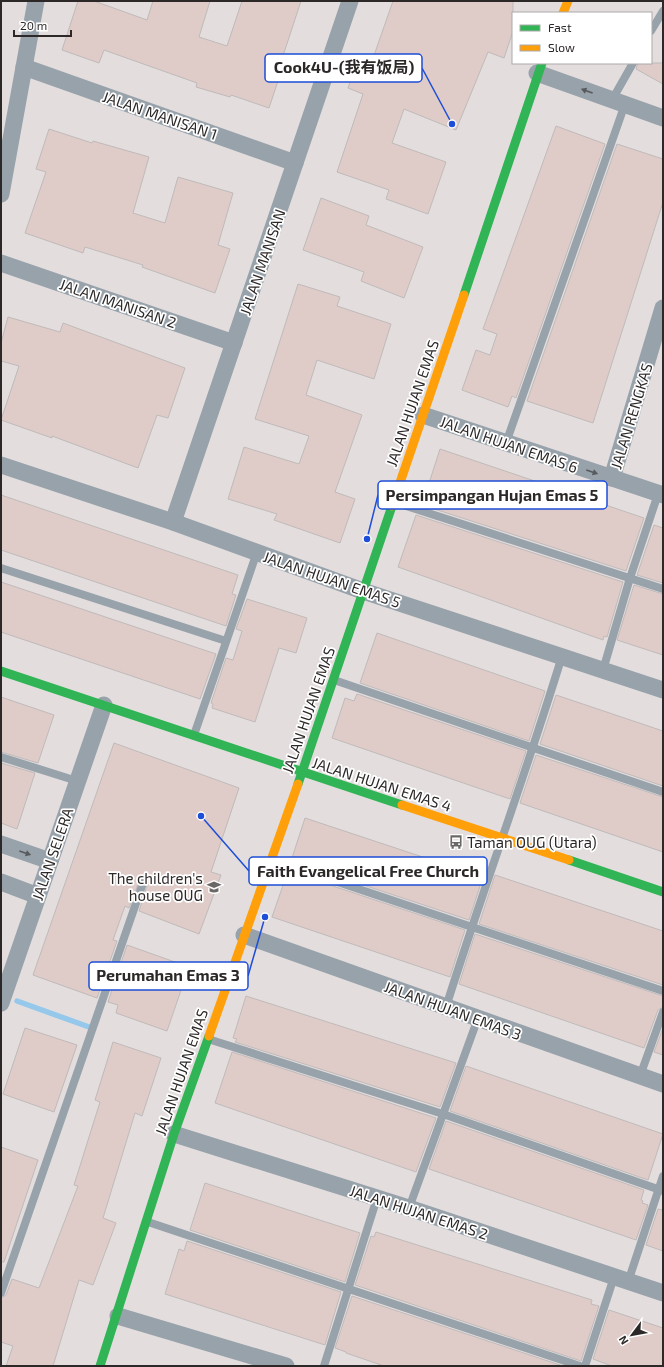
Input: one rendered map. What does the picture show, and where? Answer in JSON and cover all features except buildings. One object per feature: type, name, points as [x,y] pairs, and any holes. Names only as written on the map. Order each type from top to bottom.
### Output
[{"type":"street","points":[[1,194],[36,1]]},
{"type":"street","name":"JALAN MANISAN","points":[[173,522],[350,1]]},
{"type":"street","points":[[563,12],[568,1]]},
{"type":"street","name":"JALAN MANISAN 1","points":[[24,67],[296,163]]},
{"type":"street","points":[[540,68],[618,102],[663,118]]},
{"type":"street","name":"JALAN HUJAN EMAS","points":[[100,1366],[118,1316],[174,1134],[302,773],[540,68]]},
{"type":"street","name":"JALAN MANISAN 2","points":[[1,263],[234,343]]},
{"type":"street","name":"JALAN RENGKAS","points":[[612,478],[663,308]]},
{"type":"street","name":"JALAN HUJAN EMAS 6","points":[[423,415],[660,495]]},
{"type":"street","name":"JALAN HUJAN EMAS 5","points":[[1,465],[173,522],[364,591],[663,690]]},
{"type":"street","name":"JALAN HUJAN EMAS 4","points":[[1,671],[302,773],[663,892]]},
{"type":"street","name":"JALAN SELERA","points":[[1,1003],[4,983],[38,896],[104,705]]},
{"type":"street","points":[[1,844],[50,861]]},
{"type":"street","points":[[1,882],[38,896]]},
{"type":"street","name":"JALAN HUJAN EMAS 3","points":[[244,935],[663,1084]]},
{"type":"street","name":"JALAN HUJAN EMAS 2","points":[[174,1134],[409,1208],[663,1293]]},
{"type":"street","points":[[118,1316],[279,1365]]},
{"type":"lane","points":[[652,29],[663,11]]},
{"type":"lane","points":[[506,443],[618,102],[633,64]]},
{"type":"lane","points":[[603,670],[630,578],[660,495]]},
{"type":"lane","points":[[393,502],[663,589]]},
{"type":"lane","points":[[194,736],[256,552]]},
{"type":"lane","points":[[1,568],[226,641]]},
{"type":"lane","points":[[446,1007],[471,927],[534,748],[562,656]]},
{"type":"lane","points":[[333,680],[663,792]]},
{"type":"lane","points":[[1,757],[77,782]]},
{"type":"lane","points":[[271,859],[663,991]]},
{"type":"lane","points":[[1,1293],[143,884]]},
{"type":"lane","points":[[640,1076],[663,1012]]},
{"type":"lane","points":[[409,1208],[478,1018]]},
{"type":"lane","points":[[207,1039],[443,1114],[661,1190]]},
{"type":"lane","points":[[585,1366],[621,1279],[661,1190],[663,1176]]},
{"type":"lane","points":[[324,1366],[377,1198]]},
{"type":"lane","points":[[147,1222],[580,1366]]},
{"type":"waterway","points":[[17,1001],[89,1027]]},
{"type":"traffic: fast","points":[[464,295],[542,64]]},
{"type":"traffic: fast","points":[[298,784],[392,506]]},
{"type":"traffic: fast","points":[[1,671],[402,805]]},
{"type":"traffic: fast","points":[[569,860],[663,892]]},
{"type":"traffic: fast","points":[[100,1366],[174,1134],[209,1036]]},
{"type":"traffic: slow","points":[[563,12],[568,1]]},
{"type":"traffic: slow","points":[[392,506],[464,295]]},
{"type":"traffic: slow","points":[[209,1036],[298,784]]},
{"type":"traffic: slow","points":[[402,805],[569,860]]},
{"type":"place","name":"Cook4U-(我有饭局)","points":[[452,124]]},
{"type":"place","name":"Persimpangan Hujan Emas 5","points":[[367,539]]},
{"type":"place","name":"Faith Evangelical Free Church","points":[[201,816]]},
{"type":"place","name":"Taman OUG (Utara)","points":[[456,842]]},
{"type":"place","name":"The children's house OUG","points":[[214,887]]},
{"type":"place","name":"Perumahan Emas 3","points":[[265,917]]}]
